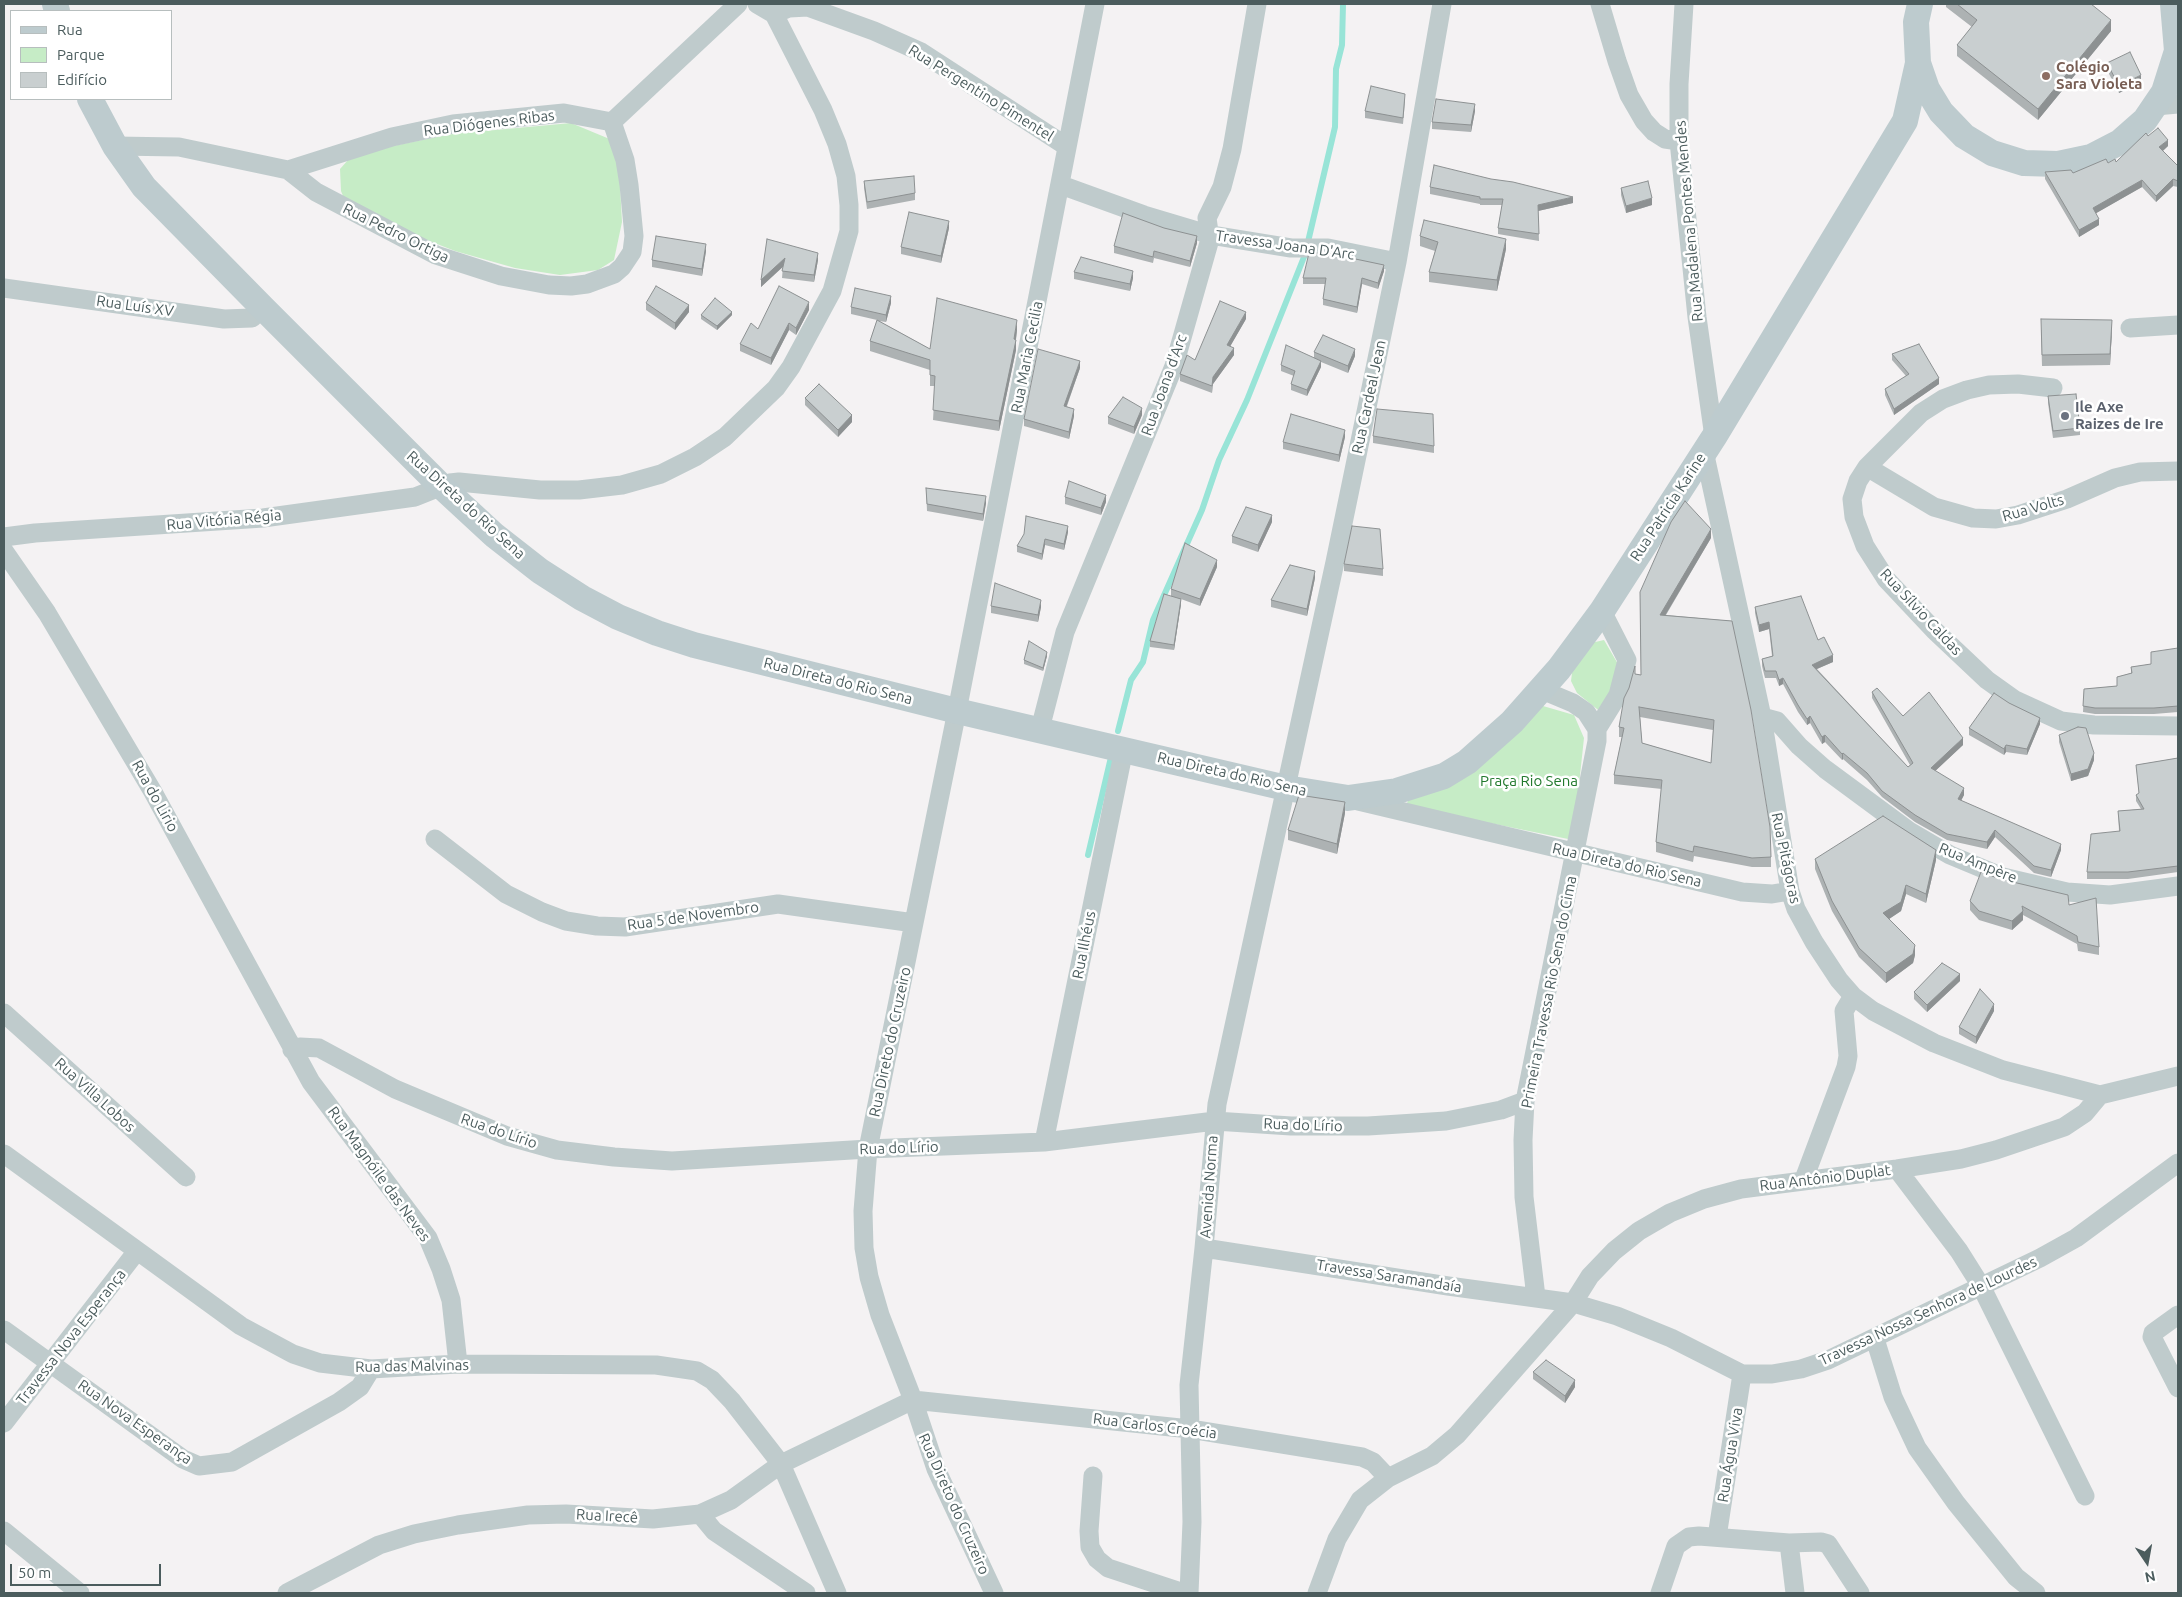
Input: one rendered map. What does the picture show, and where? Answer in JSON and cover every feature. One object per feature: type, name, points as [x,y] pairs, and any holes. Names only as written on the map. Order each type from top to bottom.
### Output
[{"type":"main road","points":[[1920,4],[1916,22],[1918,63],[1927,89],[1941,112],[1964,136],[1992,153],[2024,163],[2058,164],[2091,157],[2120,142],[2166,105],[2164,92],[2177,54],[2173,4]]},
{"type":"main road","name":"Rua Patricia Karine","points":[[1348,798],[1416,786],[1444,776],[1482,749],[1512,722],[1542,690],[1602,611],[1709,444],[1905,122],[1918,63]]},
{"type":"main road","name":"Rua Direta do Rio Sena","points":[[91,100],[115,146],[130,168],[162,206],[441,486],[494,535],[540,571],[618,617],[657,633],[694,645],[957,711],[1286,788],[1348,798]]},
{"type":"main road","points":[[1905,122],[1923,115],[1941,112]]},
{"type":"street","points":[[612,122],[738,4]]},
{"type":"street","points":[[757,4],[774,14]]},
{"type":"street","name":"Rua Maria Cecilia","points":[[957,711],[1095,4]]},
{"type":"street","name":"Rua Joana d'Arc","points":[[1040,729],[1065,632],[1174,366],[1211,235],[1207,218],[1224,181],[1232,149],[1257,4]]},
{"type":"street","name":"Rua Cardeal Jean","points":[[1286,788],[1397,262],[1442,4]]},
{"type":"street","points":[[1600,4],[1629,94],[1644,121],[1664,139],[1679,141]]},
{"type":"street","name":"Rua Madalena Pontes Mendes","points":[[1684,4],[1679,84],[1679,141],[1709,444]]},
{"type":"street","name":"Rua Pergentino Pimentel","points":[[774,14],[789,8],[808,7],[921,52],[1066,146]]},
{"type":"street","name":"Rua Vitória Régia","points":[[4,537],[35,533],[262,518],[415,497],[450,483],[470,482],[540,490],[579,490],[622,485],[661,474],[695,457],[725,437],[776,388],[791,367],[832,291],[849,231],[846,176],[837,144],[823,110],[774,14]]},
{"type":"street","name":"Rua Diógenes Ribas","points":[[288,170],[392,137],[453,124],[564,114],[612,122]]},
{"type":"street","name":"Rua Pedro Ortiga","points":[[115,146],[179,147],[288,170],[323,196],[436,256],[500,276],[549,285],[587,284],[614,274],[622,267],[632,252],[634,236],[629,185],[625,160],[612,122]]},
{"type":"street","name":"Travessa Joana D'Arc","points":[[1061,185],[1144,215],[1211,235],[1290,248],[1328,248],[1397,262]]},
{"type":"street","name":"Rua Luís XV","points":[[4,288],[234,320],[252,318],[263,308]]},
{"type":"street","points":[[2130,328],[2178,325]]},
{"type":"street","name":"Rua Sílvio Caldas","points":[[2053,388],[2018,384],[1989,385],[1967,390],[1943,399],[1921,413],[1867,467],[1854,489],[1851,508],[1874,561],[1886,579],[1928,624],[1987,680],[2015,700],[2061,721],[2094,726],[2178,726]]},
{"type":"street","name":"Rua Pitágoras","points":[[1709,444],[1762,717],[1790,891],[1814,942],[1838,980],[1853,996],[1873,1012],[1934,1043],[2004,1070],[2100,1095],[2178,1076]]},
{"type":"street","name":"Rua Volts","points":[[1867,467],[1934,507],[1952,514],[1988,518],[2018,515],[2115,478],[2140,472],[2178,471]]},
{"type":"street","name":"Rua do Lirio","points":[[4,551],[47,613],[153,792],[292,1050]]},
{"type":"street","points":[[1542,690],[1573,703],[1586,712],[1597,729],[1618,695],[1626,660],[1602,611]]},
{"type":"street","name":"Rua Direto do Cruzeiro","points":[[957,711],[868,1149],[863,1211],[864,1248],[869,1278],[880,1315],[913,1400],[936,1469],[994,1593]]},
{"type":"street","name":"Rua Ampère","points":[[1762,717],[1777,721],[1799,746],[1824,769],[1909,831],[1950,855],[2003,877],[2067,892],[2110,895],[2178,886]]},
{"type":"street","name":"Primeira Travessa Rio Sena do Cima","points":[[1536,1297],[1524,1197],[1523,1140],[1525,1101],[1576,853],[1597,741],[1597,729]]},
{"type":"street","name":"Rua Ilhéus","points":[[1044,1142],[1124,749]]},
{"type":"street","name":"Avenida Norma","points":[[1190,1593],[1192,1522],[1189,1385],[1204,1248],[1214,1120],[1286,788]]},
{"type":"street","name":"Rua Direta do Rio Sena","points":[[1348,798],[1742,892],[1772,894],[1790,891]]},
{"type":"street","name":"Rua 5 de Novembro","points":[[435,839],[506,894],[542,912],[566,921],[597,926],[625,927],[778,904],[914,923]]},
{"type":"street","points":[[1804,1179],[1846,1067],[1848,1056],[1844,1012],[1853,996]]},
{"type":"street","name":"Rua Villa Lobos","points":[[4,1013],[186,1177]]},
{"type":"street","name":"Rua do Lírio","points":[[292,1050],[300,1047],[319,1048],[395,1089],[478,1126],[557,1150],[614,1158],[672,1161],[868,1149],[1044,1142],[1214,1120],[1291,1126],[1368,1126],[1446,1121],[1501,1110],[1525,1101]]},
{"type":"street","name":"Rua Magnóile das Neves","points":[[292,1050],[311,1082],[428,1238],[441,1269],[450,1300],[458,1364]]},
{"type":"street","name":"Rua Antônio Duplat","points":[[1317,1593],[1337,1539],[1350,1514],[1360,1500],[1388,1478],[1432,1456],[1457,1435],[1574,1303],[1590,1276],[1614,1251],[1639,1231],[1670,1213],[1704,1199],[1741,1189],[1961,1159],[2037,1137],[2075,1120],[2085,1113],[2100,1095]]},
{"type":"street","name":"Rua das Malvinas","points":[[4,1154],[218,1310],[267,1342],[293,1354],[320,1363],[370,1369],[458,1364],[656,1365],[697,1371],[712,1380],[732,1401],[781,1464],[837,1593]]},
{"type":"street","name":"Travessa Nossa Senhora de Lourdes","points":[[1574,1303],[1617,1316],[1671,1338],[1742,1374],[1772,1374],[1802,1369],[1828,1360],[1875,1338],[2076,1238],[2178,1163]]},
{"type":"street","points":[[1897,1169],[1959,1251],[1981,1286],[2085,1496]]},
{"type":"street","name":"Travessa Saramandaía","points":[[1204,1248],[1448,1286],[1574,1303]]},
{"type":"street","name":"Travessa Nova Esperança","points":[[4,1423],[138,1251]]},
{"type":"street","points":[[2178,1315],[2152,1337],[2178,1388]]},
{"type":"street","name":"Rua Nova Esperança","points":[[4,1330],[183,1459],[199,1466],[232,1462],[339,1402],[360,1387],[370,1369]]},
{"type":"street","points":[[1875,1338],[1893,1397],[1917,1448],[1956,1503],[2016,1577],[2036,1593]]},
{"type":"street","name":"Rua Água Viva","points":[[1717,1536],[1742,1374]]},
{"type":"street","name":"Rua Carlos Croécia","points":[[913,1400],[1190,1429],[1362,1457],[1373,1462],[1388,1478]]},
{"type":"street","name":"Rua Irecê","points":[[287,1593],[379,1545],[414,1534],[458,1525],[528,1514],[566,1514],[653,1519],[700,1514],[731,1500],[781,1464],[913,1400]]},
{"type":"street","points":[[1093,1476],[1089,1531],[1090,1547],[1097,1560],[1108,1568],[1184,1593]]},
{"type":"street","points":[[700,1514],[714,1531],[806,1593]]},
{"type":"street","points":[[4,1531],[79,1593]]},
{"type":"street","points":[[1660,1593],[1676,1546],[1682,1540],[1689,1537],[1717,1536],[1789,1543],[1821,1542],[1828,1544],[1860,1593]]},
{"type":"street","points":[[1789,1543],[1795,1593]]},
{"type":"green space","points":[[571,123],[612,140],[619,167],[622,222],[614,260],[598,270],[560,275],[515,268],[455,251],[396,228],[345,201],[341,191],[340,169],[348,160],[363,152],[452,134]]},
{"type":"green space","points":[[1604,640],[1618,664],[1615,686],[1602,713],[1577,693],[1571,681],[1573,665],[1591,643]]},
{"type":"green space","name":"Praça Rio Sena","points":[[1543,706],[1574,715],[1584,738],[1573,840],[1406,806],[1410,795]]},
{"type":"building","points":[[1957,4],[2091,4],[2111,20],[2038,109],[1957,45],[1977,20]]},
{"type":"building","points":[[2130,52],[2141,75],[2119,86],[2107,63]]},
{"type":"building","points":[[1371,86],[1405,94],[1403,118],[1365,111]]},
{"type":"building","points":[[1436,99],[1475,104],[1471,125],[1432,122]]},
{"type":"building","points":[[2158,128],[2168,140],[2159,147],[2178,166],[2178,181],[2173,179],[2156,196],[2142,180],[2093,208],[2099,219],[2079,230],[2045,172],[2071,170],[2073,173],[2106,159],[2108,163],[2115,159],[2116,162],[2146,133],[2148,136]]},
{"type":"building","points":[[1434,165],[1573,197],[1538,205],[1539,234],[1498,228],[1503,199],[1480,199],[1480,197],[1430,187]]},
{"type":"building","points":[[914,176],[915,193],[867,202],[864,181]]},
{"type":"building","points":[[1648,181],[1652,198],[1626,206],[1621,188]]},
{"type":"building","points":[[909,212],[949,221],[941,256],[901,247]]},
{"type":"building","points":[[1123,213],[1164,228],[1197,236],[1190,261],[1154,251],[1153,257],[1114,246]]},
{"type":"building","points":[[1424,220],[1506,239],[1497,280],[1429,272],[1438,242],[1420,236]]},
{"type":"building","points":[[656,236],[706,244],[702,269],[652,260]]},
{"type":"building","points":[[767,239],[818,253],[814,275],[782,271],[785,258],[761,280]]},
{"type":"building","points":[[1309,253],[1321,253],[1324,256],[1327,253],[1384,265],[1378,283],[1362,278],[1357,307],[1323,299],[1326,278],[1303,278]]},
{"type":"building","points":[[1081,257],[1133,271],[1130,284],[1074,272]]},
{"type":"building","points":[[656,286],[689,305],[675,323],[646,303]]},
{"type":"building","points":[[779,286],[809,302],[796,328],[789,323],[771,358],[740,344],[751,323],[758,329]]},
{"type":"building","points":[[855,288],[891,296],[886,315],[851,307]]},
{"type":"building","points":[[715,298],[732,312],[717,326],[701,315]]},
{"type":"building","points":[[937,298],[1017,320],[1014,339],[1016,340],[999,421],[933,410],[935,376],[930,375],[930,360],[870,341],[877,320],[930,349]]},
{"type":"building","points":[[1220,301],[1246,312],[1227,345],[1234,348],[1213,377],[1212,386],[1180,374],[1187,355],[1195,360]]},
{"type":"building","points":[[2041,319],[2112,320],[2110,354],[2042,355]]},
{"type":"building","points":[[1323,335],[1355,349],[1348,366],[1314,352]]},
{"type":"building","points":[[1919,344],[1939,378],[1894,409],[1885,389],[1909,374],[1892,354]]},
{"type":"building","points":[[1286,345],[1321,361],[1307,390],[1291,384],[1295,371],[1281,365]]},
{"type":"building","points":[[1038,349],[1080,361],[1064,406],[1074,409],[1069,432],[1024,419]]},
{"type":"building","points":[[819,384],[852,415],[838,430],[805,398]]},
{"type":"building","points":[[2076,394],[2080,428],[2053,431],[2048,396]]},
{"type":"building","points":[[1123,397],[1142,408],[1134,427],[1108,417]]},
{"type":"building","points":[[1377,409],[1433,414],[1434,446],[1373,436]]},
{"type":"building","points":[[1291,414],[1345,430],[1339,455],[1283,442]]},
{"type":"building","points":[[1069,481],[1106,495],[1101,508],[1065,497]]},
{"type":"building","points":[[926,488],[986,496],[983,514],[927,504]]},
{"type":"building","points":[[1685,501],[1711,529],[1660,615],[1732,621],[1751,710],[1770,827],[1771,857],[1752,858],[1694,846],[1693,852],[1656,842],[1662,780],[1614,775],[1624,728],[1619,727],[1624,698],[1635,666],[1635,674],[1641,675],[1640,592],[1671,522]],"holes":[[[1639,707],[1714,720],[1711,763],[1642,743]]]},
{"type":"building","points":[[1246,507],[1272,515],[1258,545],[1232,536]]},
{"type":"building","points":[[1026,516],[1068,526],[1064,544],[1045,539],[1042,554],[1017,546],[1024,534]]},
{"type":"building","points":[[1352,526],[1380,529],[1383,569],[1344,564]]},
{"type":"building","points":[[1185,543],[1217,560],[1200,599],[1171,589]]},
{"type":"building","points":[[1290,565],[1315,571],[1307,609],[1271,600]]},
{"type":"building","points":[[995,583],[1041,600],[1038,615],[991,606]]},
{"type":"building","points":[[1164,594],[1181,599],[1174,645],[1150,641]]},
{"type":"building","points":[[1801,596],[1818,640],[1824,637],[1833,655],[1812,665],[1908,767],[1913,763],[1872,692],[1877,688],[1903,716],[1929,692],[1963,738],[1931,768],[1964,788],[1958,799],[2061,844],[2051,870],[2034,866],[1995,830],[1987,842],[1947,834],[1915,815],[1882,791],[1867,773],[1842,754],[1825,735],[1822,737],[1810,716],[1807,719],[1783,678],[1779,680],[1776,671],[1765,671],[1762,659],[1773,656],[1769,622],[1759,625],[1755,607]]},
{"type":"building","points":[[1029,641],[1047,652],[1043,668],[1024,660]]},
{"type":"building","points":[[2178,648],[2178,706],[2095,708],[2083,706],[2084,689],[2117,686],[2117,677],[2132,673],[2131,667],[2151,664],[2151,652]]},
{"type":"building","points":[[1994,693],[2009,703],[2040,718],[2027,749],[2006,745],[2004,749],[1969,728]]},
{"type":"building","points":[[2078,727],[2086,728],[2094,753],[2088,769],[2071,774],[2059,735]]},
{"type":"building","points":[[2178,758],[2178,866],[2128,872],[2087,872],[2091,834],[2120,831],[2118,811],[2144,809],[2136,795],[2139,793],[2136,765]]},
{"type":"building","points":[[1299,795],[1345,802],[1337,844],[1288,830]]},
{"type":"building","points":[[1883,816],[1936,850],[1926,894],[1906,885],[1901,902],[1883,913],[1915,945],[1913,954],[1886,973],[1859,948],[1832,901],[1815,859]]},
{"type":"building","points":[[1981,872],[2000,879],[2068,895],[2069,905],[2096,898],[2099,947],[2078,942],[2077,936],[2022,906],[2023,911],[2012,921],[1979,911],[1970,901]]},
{"type":"building","points":[[1942,963],[1960,974],[1927,1005],[1914,992]]},
{"type":"building","points":[[1980,989],[1994,1004],[1976,1037],[1959,1027]]},
{"type":"building","points":[[1546,1360],[1575,1380],[1565,1396],[1533,1372]]},
{"type":"waterway","points":[[1307,246],[1335,127],[1336,69],[1342,45],[1343,4]]},
{"type":"waterway","points":[[1118,731],[1131,680],[1143,662],[1153,620],[1202,510],[1219,460],[1247,400],[1306,252]]},
{"type":"waterway","points":[[1088,855],[1112,753]]},
{"type":"place","name":"Colégio Sara Violeta","points":[[2046,76]]},
{"type":"place","name":"Ile Axe Raizes de Ire","points":[[2065,416]]}]
